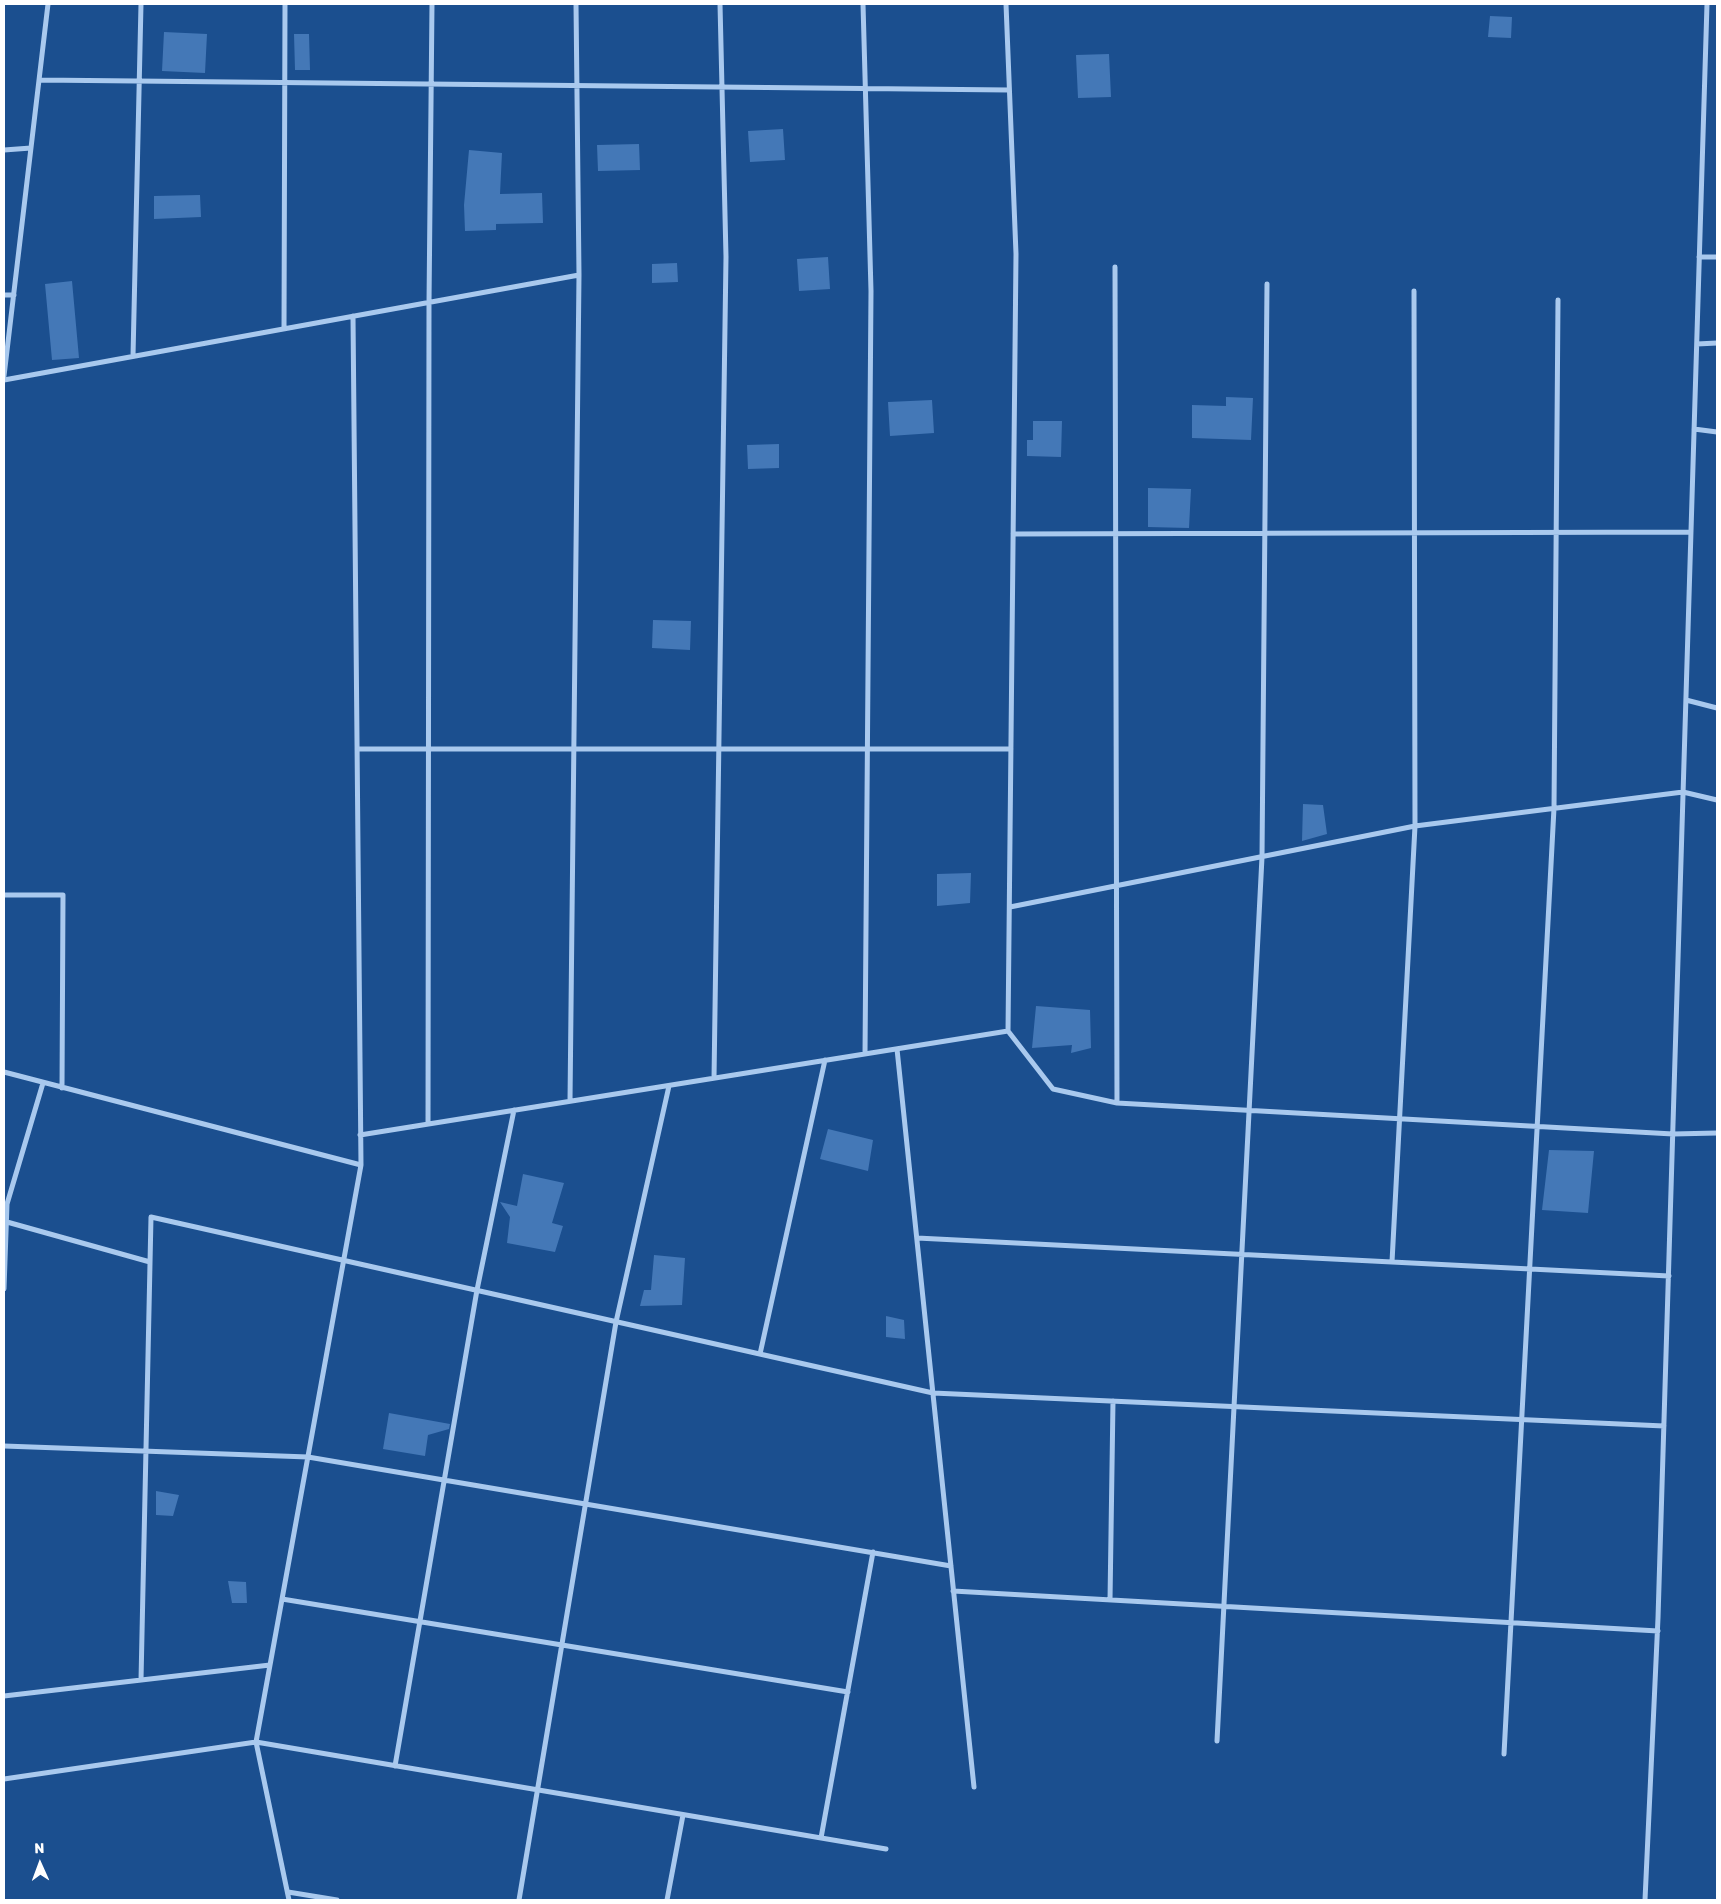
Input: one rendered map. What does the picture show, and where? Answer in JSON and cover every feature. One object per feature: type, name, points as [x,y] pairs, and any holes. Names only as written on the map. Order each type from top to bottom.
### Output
[{"type":"street","points":[[4,376],[48,4]]},
{"type":"street","points":[[133,356],[141,4]]},
{"type":"street","points":[[284,329],[285,4]]},
{"type":"street","points":[[428,1124],[429,302],[432,4]]},
{"type":"street","points":[[570,1101],[579,275],[576,4]]},
{"type":"street","points":[[714,1078],[726,257],[720,4]]},
{"type":"street","points":[[863,4],[871,291],[865,1054]]},
{"type":"street","points":[[1006,4],[1016,254],[1008,1031],[1053,1089],[1116,1103],[1673,1134],[1717,1133]]},
{"type":"street","points":[[1645,1900],[1658,1631],[1707,4]]},
{"type":"street","points":[[39,80],[1009,90]]},
{"type":"street","points":[[4,150],[31,148]]},
{"type":"street","points":[[1699,257],[1717,257]]},
{"type":"street","points":[[1115,267],[1116,1103]]},
{"type":"street","points":[[4,380],[579,275]]},
{"type":"street","points":[[1217,1741],[1262,857],[1268,284]]},
{"type":"street","points":[[1392,1262],[1415,826],[1414,291]]},
{"type":"street","points":[[4,295],[14,295]]},
{"type":"street","points":[[1504,1754],[1554,808],[1558,300]]},
{"type":"street","points":[[289,1900],[256,1742],[361,1166],[353,316]]},
{"type":"street","points":[[1697,344],[1717,344]]},
{"type":"street","points":[[1694,429],[1717,432]]},
{"type":"street","points":[[1013,534],[1691,532]]},
{"type":"street","points":[[1686,700],[1717,708]]},
{"type":"street","points":[[357,749],[1011,749]]},
{"type":"street","points":[[1010,907],[1415,826],[1683,792],[1717,800]]},
{"type":"street","points":[[4,894],[63,895],[62,1088]]},
{"type":"street","points":[[360,1135],[1008,1031]]},
{"type":"street","points":[[896,1049],[974,1787]]},
{"type":"street","points":[[760,1354],[825,1060]]},
{"type":"street","points":[[4,1072],[361,1166]]},
{"type":"street","points":[[4,1289],[7,1204],[43,1083]]},
{"type":"street","points":[[519,1900],[616,1322],[669,1086]]},
{"type":"street","points":[[395,1766],[477,1290],[514,1110]]},
{"type":"street","points":[[141,1680],[151,1217],[933,1392],[1664,1426]]},
{"type":"street","points":[[7,1222],[150,1262]]},
{"type":"street","points":[[917,1238],[1669,1276]]},
{"type":"street","points":[[1110,1600],[1113,1401]]},
{"type":"street","points":[[4,1446],[308,1457],[951,1566]]},
{"type":"street","points":[[821,1838],[874,1552]]},
{"type":"street","points":[[954,1591],[1658,1631]]},
{"type":"street","points":[[282,1599],[848,1692]]},
{"type":"street","points":[[4,1696],[270,1665]]},
{"type":"street","points":[[4,1779],[256,1742],[886,1849]]},
{"type":"street","points":[[667,1900],[684,1815]]},
{"type":"street","points":[[288,1892],[337,1900]]},
{"type":"building","points":[[1490,16],[1512,17],[1511,38],[1488,37]]},
{"type":"building","points":[[164,32],[207,34],[205,73],[162,71]]},
{"type":"building","points":[[294,34],[309,34],[310,70],[295,70]]},
{"type":"building","points":[[1109,54],[1111,97],[1078,98],[1076,55]]},
{"type":"building","points":[[783,129],[785,160],[750,162],[748,131]]},
{"type":"building","points":[[639,144],[640,170],[598,171],[597,145]]},
{"type":"building","points":[[469,150],[502,153],[500,194],[542,193],[543,223],[496,224],[496,230],[465,231],[464,205]]},
{"type":"building","points":[[200,195],[201,217],[154,219],[154,196]]},
{"type":"building","points":[[828,257],[830,289],[799,291],[797,259]]},
{"type":"building","points":[[677,263],[678,282],[652,283],[652,264]]},
{"type":"building","points":[[72,281],[79,358],[52,360],[45,284]]},
{"type":"building","points":[[1226,397],[1253,398],[1251,440],[1192,438],[1192,405],[1226,406]]},
{"type":"building","points":[[932,400],[934,433],[890,436],[888,402]]},
{"type":"building","points":[[1033,421],[1062,421],[1061,457],[1027,456],[1027,440],[1033,440]]},
{"type":"building","points":[[779,444],[779,468],[748,469],[747,445]]},
{"type":"building","points":[[1148,488],[1191,489],[1189,528],[1148,527]]},
{"type":"building","points":[[653,620],[691,621],[690,650],[652,648]]},
{"type":"building","points":[[1303,804],[1323,805],[1327,834],[1302,841]]},
{"type":"building","points":[[971,873],[970,903],[937,906],[937,874]]},
{"type":"building","points":[[1036,1006],[1090,1010],[1091,1048],[1071,1053],[1072,1045],[1032,1048]]},
{"type":"building","points":[[828,1129],[873,1140],[868,1171],[820,1159]]},
{"type":"building","points":[[1549,1150],[1594,1151],[1588,1213],[1542,1210]]},
{"type":"building","points":[[523,1174],[564,1183],[552,1223],[563,1226],[555,1252],[507,1243],[510,1217],[500,1202],[517,1206]]},
{"type":"building","points":[[654,1255],[685,1258],[682,1305],[640,1306],[644,1290],[651,1290]]},
{"type":"building","points":[[886,1316],[904,1320],[905,1339],[886,1337]]},
{"type":"building","points":[[389,1413],[450,1424],[449,1429],[428,1435],[425,1456],[383,1449]]},
{"type":"building","points":[[156,1491],[179,1495],[173,1516],[156,1515]]},
{"type":"building","points":[[228,1581],[246,1582],[247,1603],[232,1603]]}]
